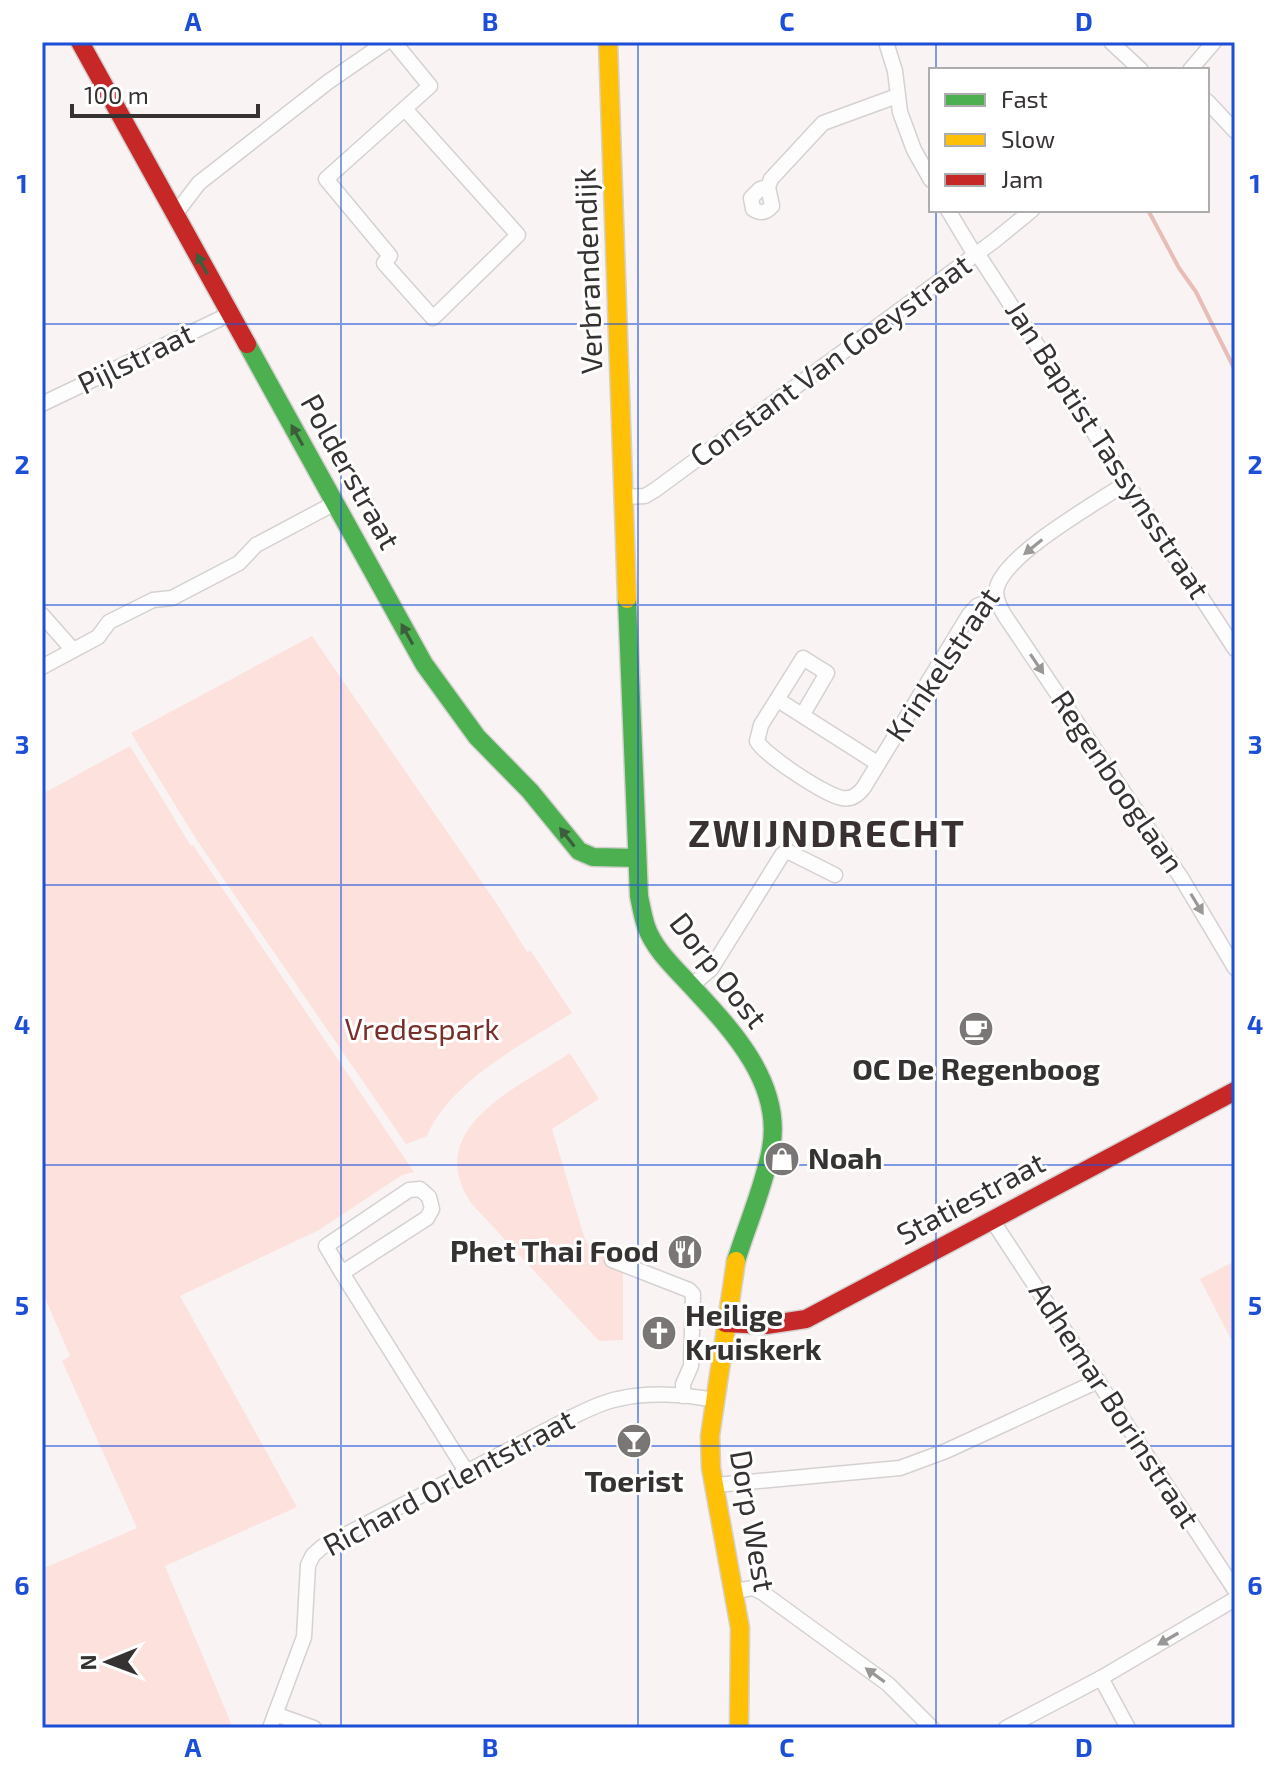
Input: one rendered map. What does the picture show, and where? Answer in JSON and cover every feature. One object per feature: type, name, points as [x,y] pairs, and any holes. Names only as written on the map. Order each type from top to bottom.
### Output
[{"type":"main road","name":"Polderstraat","points":[[80,42],[416,650],[477,737],[530,791],[579,851],[593,857],[637,858]]},
{"type":"main road","name":"Verbrandendijk","points":[[608,42],[624,497]]},
{"type":"main road","name":"Dorp Oost","points":[[624,497],[637,858],[639,896],[646,927],[661,952],[736,1037],[764,1086],[772,1109],[774,1134],[771,1149],[733,1271],[725,1323]]},
{"type":"main road","name":"Statiestraat","points":[[725,1323],[748,1327],[806,1319],[1235,1091]]},
{"type":"main road","name":"Dorp West","points":[[725,1323],[709,1451],[735,1591],[741,1648],[739,1728]]},
{"type":"street","points":[[176,213],[199,183],[328,82],[386,42]]},
{"type":"street","points":[[394,42],[430,86],[326,179],[390,256],[384,263],[433,318],[518,235],[405,109]]},
{"type":"street","points":[[886,42],[895,71],[897,96],[914,150],[929,176]]},
{"type":"street","points":[[1111,42],[1139,68]]},
{"type":"street","points":[[1192,68],[1214,42]]},
{"type":"street","points":[[768,187],[771,179],[823,123],[897,96]]},
{"type":"street","points":[[1209,103],[1235,131]]},
{"type":"street","name":"Jan Baptist Tassynsstraat","points":[[949,212],[1235,649]]},
{"type":"street","name":"Constant Van Goeystraat","points":[[624,497],[645,496],[655,490],[1029,212]]},
{"type":"street","name":"Pijlstraat","points":[[42,404],[230,314]]},
{"type":"street","name":"Krinkelstraat","points":[[778,700],[758,732],[757,741],[767,755],[832,795],[848,799],[860,792],[974,609],[996,598],[997,585],[1027,550],[1126,483]]},
{"type":"street","points":[[42,667],[98,637],[109,622],[153,600],[172,598],[186,591],[239,563],[256,545],[335,503]]},
{"type":"street","name":"Regenbooglaan","points":[[996,598],[1005,616],[1182,879],[1235,968]]},
{"type":"street","points":[[42,615],[73,650]]},
{"type":"street","points":[[803,714],[827,673],[803,658],[778,700],[877,763]]},
{"type":"street","points":[[691,986],[711,969],[787,851],[835,875]]},
{"type":"street","points":[[342,1273],[427,1218],[432,1209],[429,1197],[420,1189],[409,1190],[326,1246],[342,1273],[466,1471]]},
{"type":"street","name":"Adhemar Borinstraat","points":[[992,1220],[1235,1590]]},
{"type":"street","points":[[612,1260],[693,1294],[691,1366],[683,1384],[683,1396]]},
{"type":"street","points":[[716,1485],[900,1468],[946,1451],[1098,1381]]},
{"type":"street","name":"Richard Orlentstraat","points":[[273,1721],[304,1637],[308,1565],[322,1547],[606,1402],[631,1397],[683,1396],[714,1400]]},
{"type":"street","points":[[735,1591],[753,1588],[763,1593],[888,1684],[932,1728]]},
{"type":"street","points":[[1006,1728],[1101,1678],[1235,1599]]},
{"type":"street","points":[[1101,1678],[1128,1728]]},
{"type":"street","points":[[273,1721],[282,1728]]},
{"type":"street","points":[[273,1721],[314,1728]]},
{"type":"green space","points":[[312,636],[527,952],[531,951],[572,1013],[470,1081],[452,1098],[427,1136],[406,1144],[196,839],[131,733]]},
{"type":"green space","points":[[130,746],[191,846],[414,1172],[402,1175],[319,1230],[180,1296],[297,1507],[165,1566],[233,1728],[42,1728],[42,1569],[137,1528],[62,1361],[70,1356],[42,1291],[42,794]]},
{"type":"green space","name":"Vredespark","points":[[570,1053],[599,1099],[552,1129],[586,1243],[623,1273],[623,1340],[599,1341],[471,1203],[459,1176],[458,1153],[467,1132],[483,1113],[526,1080]]},
{"type":"green space","points":[[1235,1261],[1235,1347],[1200,1279]]},
{"type":"waterway","points":[[1149,212],[1179,268],[1196,292],[1235,370]]},
{"type":"traffic: fast","points":[[247,344],[424,664],[477,737],[530,791],[579,851],[593,857],[637,858]]},
{"type":"traffic: fast","points":[[627,599],[639,896],[645,923],[660,951],[739,1042],[752,1061],[770,1103],[773,1126],[768,1163],[736,1261]]},
{"type":"traffic: slow","points":[[608,42],[627,599]]},
{"type":"traffic: slow","points":[[736,1261],[710,1436],[711,1468],[740,1628],[739,1728]]},
{"type":"traffic: jam","points":[[80,42],[247,344]]},
{"type":"traffic: jam","points":[[725,1323],[766,1325],[806,1319],[1235,1091]]},
{"type":"place","name":"OC De Regenboog","points":[[976,1029]]},
{"type":"place","name":"Noah","points":[[782,1159]]},
{"type":"place","name":"Phet Thai Food","points":[[685,1252]]},
{"type":"place","name":"Heilige Kruiskerk","points":[[659,1333]]},
{"type":"place","name":"Toerist","points":[[634,1441]]},
{"type":"district","name":"ZWIJNDRECHT","points":[[827,834]]}]
